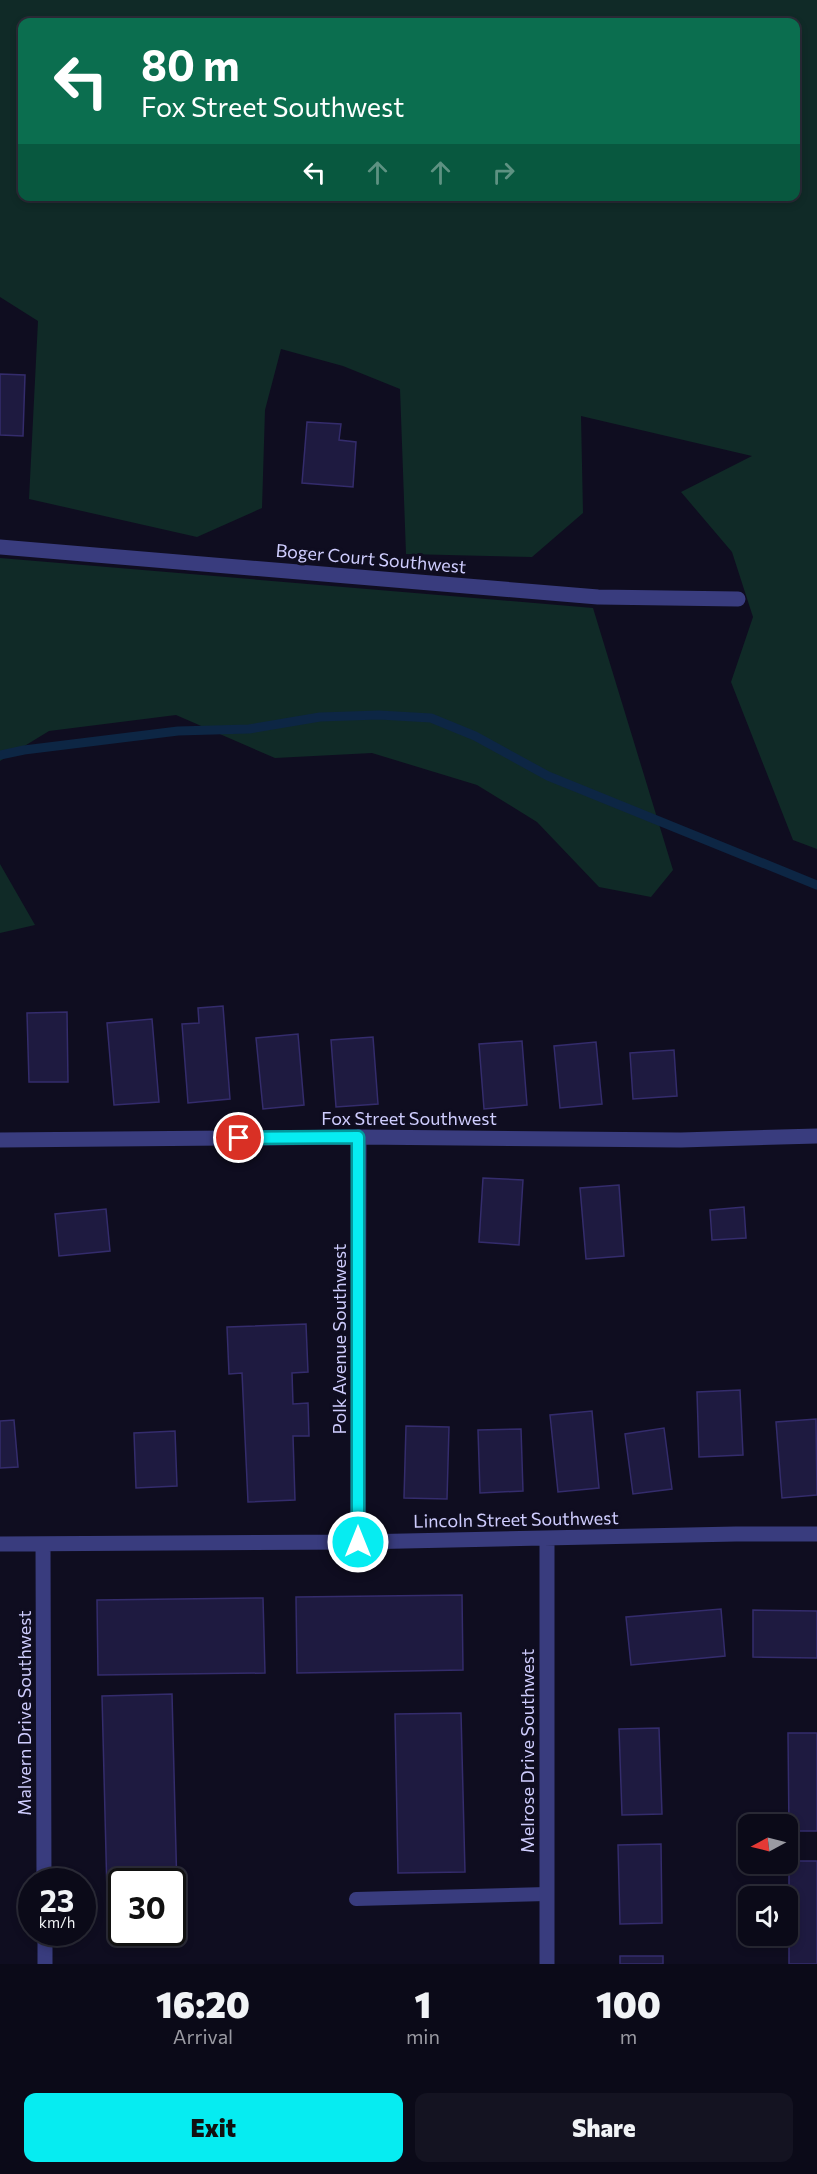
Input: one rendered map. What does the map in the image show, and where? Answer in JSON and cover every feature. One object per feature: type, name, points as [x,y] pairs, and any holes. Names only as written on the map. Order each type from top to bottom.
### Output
[{"type":"street","name":"Boger Court Southwest","points":[[0,547],[598,597],[738,598]]},
{"type":"street","name":"Fox Street Southwest","points":[[0,1140],[358,1137],[681,1140],[817,1136]]},
{"type":"street","name":"Polk Avenue Southwest","points":[[358,1137],[358,1542]]},
{"type":"street","name":"Lincoln Street Southwest","points":[[0,1544],[358,1542],[817,1534]]},
{"type":"street","name":"Melrose Drive Southwest","points":[[547,1538],[547,1964]]},
{"type":"street","name":"Malvern Drive Southwest","points":[[43,1544],[44,1868]]},
{"type":"street","points":[[45,1946],[45,1964]]},
{"type":"lane","points":[[356,1899],[547,1894]]},
{"type":"green space","points":[[0,0],[817,0],[817,849],[793,840],[731,682],[753,617],[732,552],[681,492],[752,456],[581,416],[583,513],[532,557],[406,554],[400,389],[343,366],[281,349],[265,410],[262,508],[197,537],[29,499],[38,321],[0,297]]},
{"type":"green space","points":[[0,558],[593,608],[673,870],[651,897],[599,887],[537,822],[477,785],[372,753],[275,758],[176,715],[49,731],[0,761]]},
{"type":"green space","points":[[0,864],[35,925],[0,933]]},
{"type":"building","points":[[0,374],[25,375],[23,436],[0,435]]},
{"type":"building","points":[[307,422],[341,424],[339,440],[356,442],[353,487],[302,483]]},
{"type":"building","points":[[223,1006],[230,1099],[188,1103],[182,1024],[199,1023],[198,1008]]},
{"type":"building","points":[[67,1012],[68,1082],[29,1082],[27,1013]]},
{"type":"building","points":[[152,1019],[159,1102],[114,1105],[107,1023]]},
{"type":"building","points":[[298,1034],[304,1105],[263,1109],[256,1038]]},
{"type":"building","points":[[373,1037],[378,1104],[336,1107],[331,1040]]},
{"type":"building","points":[[522,1041],[527,1105],[484,1109],[479,1044]]},
{"type":"building","points":[[596,1042],[602,1104],[560,1108],[554,1046]]},
{"type":"building","points":[[674,1050],[677,1096],[633,1099],[630,1053]]},
{"type":"building","points":[[483,1178],[523,1180],[519,1245],[479,1242]]},
{"type":"building","points":[[619,1185],[624,1256],[586,1259],[580,1188]]},
{"type":"building","points":[[744,1207],[746,1238],[712,1240],[710,1210]]},
{"type":"building","points":[[106,1209],[110,1251],[59,1256],[55,1214]]},
{"type":"building","points":[[306,1324],[308,1372],[292,1373],[293,1404],[308,1403],[309,1436],[293,1436],[295,1500],[248,1502],[242,1373],[229,1374],[227,1327]]},
{"type":"building","points":[[740,1390],[743,1455],[699,1457],[697,1392]]},
{"type":"building","points":[[592,1411],[599,1488],[558,1492],[550,1415]]},
{"type":"building","points":[[816,1419],[817,1495],[782,1498],[776,1422]]},
{"type":"building","points":[[14,1420],[18,1467],[0,1468],[0,1421]]},
{"type":"building","points":[[406,1426],[449,1427],[447,1499],[404,1498]]},
{"type":"building","points":[[664,1428],[672,1489],[633,1494],[625,1434]]},
{"type":"building","points":[[521,1429],[523,1491],[480,1493],[478,1430]]},
{"type":"building","points":[[175,1431],[177,1486],[136,1488],[134,1433]]},
{"type":"building","points":[[462,1595],[463,1670],[297,1673],[296,1597]]},
{"type":"building","points":[[263,1598],[265,1673],[98,1675],[97,1600]]},
{"type":"building","points":[[721,1609],[725,1656],[631,1665],[626,1617]]},
{"type":"building","points":[[753,1610],[817,1611],[817,1658],[753,1657]]},
{"type":"building","points":[[172,1694],[176,1868],[108,1868],[108,1932],[102,1696]]},
{"type":"building","points":[[461,1713],[465,1872],[398,1873],[395,1714]]},
{"type":"building","points":[[659,1728],[662,1814],[622,1815],[619,1729]]},
{"type":"building","points":[[788,1733],[817,1733],[817,1831],[798,1831],[798,1814],[789,1814]]},
{"type":"building","points":[[661,1844],[662,1923],[620,1924],[618,1845]]},
{"type":"building","points":[[798,1861],[817,1861],[817,1964],[789,1964],[789,1946],[798,1946],[798,1886],[789,1886],[789,1874],[798,1874]]},
{"type":"building","points":[[620,1956],[663,1956],[663,1964],[620,1964]]},
{"type":"waterway","points":[[0,755],[178,731],[249,729],[320,717],[379,715],[431,718],[475,736],[548,776],[817,885]]},
{"type":"route","points":[[239,1138],[358,1137],[358,1542]]}]
